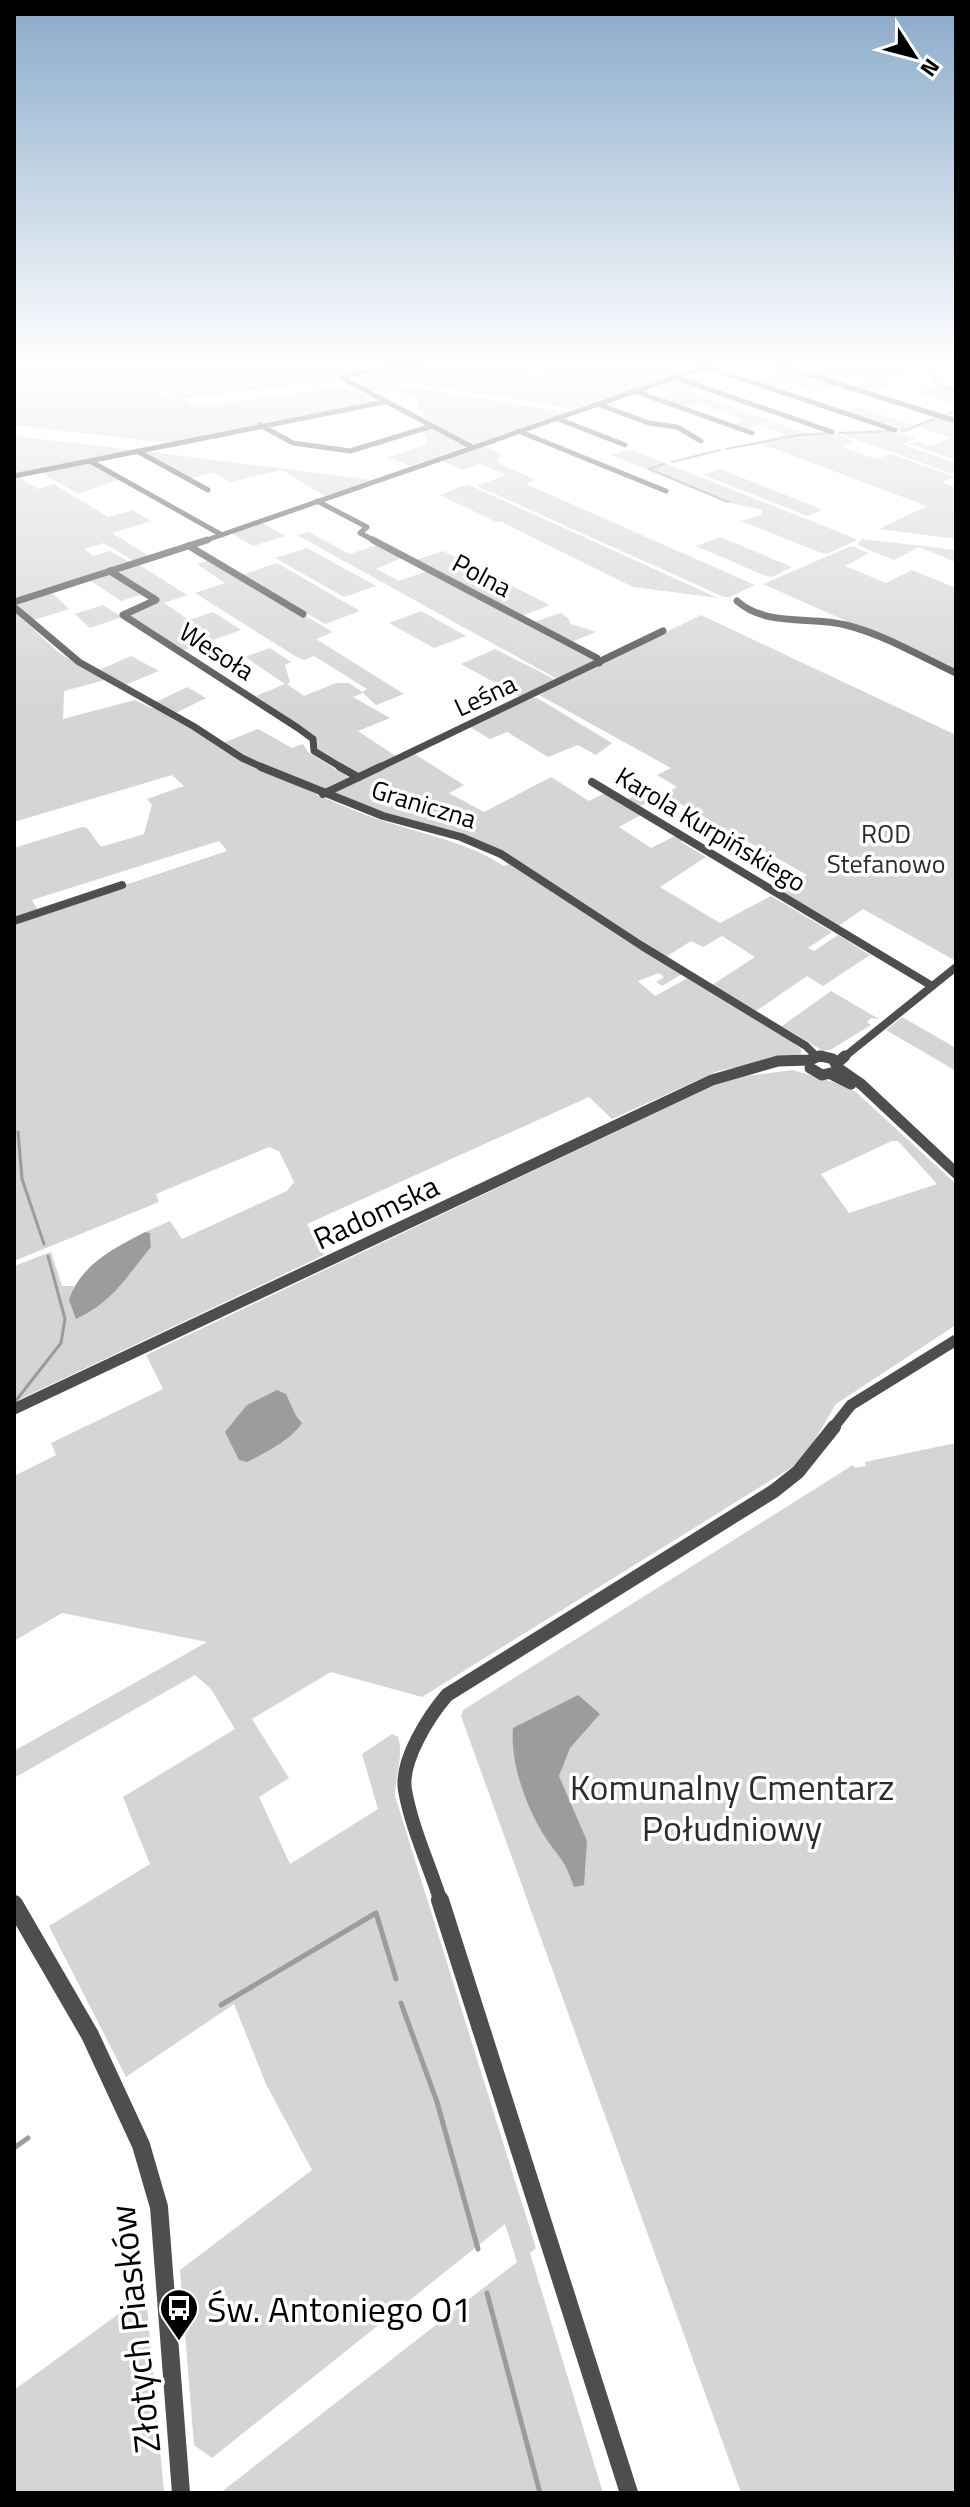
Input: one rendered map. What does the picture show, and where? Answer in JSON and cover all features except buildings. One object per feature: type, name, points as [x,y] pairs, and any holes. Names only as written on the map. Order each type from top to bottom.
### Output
[{"type":"street","points":[[126,481],[222,535]]},
{"type":"street","points":[[192,481],[208,490]]},
{"type":"street","points":[[14,604],[374,481]]},
{"type":"street","points":[[641,481],[666,491]]},
{"type":"street","name":"Polna","points":[[317,501],[367,527],[360,533],[597,658],[599,663]]},
{"type":"street","points":[[189,546],[303,614]]},
{"type":"street","name":"Wesoła","points":[[110,571],[156,600],[123,615],[298,728],[313,739],[314,751],[358,777]]},
{"type":"street","points":[[737,601],[760,613],[833,622],[854,628],[956,673]]},
{"type":"street","name":"Graniczna","points":[[14,604],[47,638],[87,667],[193,726],[242,758],[323,794],[383,816],[461,837],[501,854],[642,946],[806,1046],[816,1060],[835,1069]]},
{"type":"street","name":"Leśna","points":[[323,794],[663,631]]},
{"type":"street","name":"Karola Kurpińskiego","points":[[592,782],[932,986]]},
{"type":"street","points":[[14,921],[122,885]]},
{"type":"street","points":[[868,1036],[816,1060],[819,1074],[835,1069],[868,1036],[956,967]]},
{"type":"street","name":"Radomska","points":[[14,1409],[712,1080],[761,1066],[816,1060]]},
{"type":"street","points":[[835,1069],[869,1094],[956,1173]]},
{"type":"street","points":[[629,2493],[404,1787],[414,1742],[431,1712],[447,1695],[774,1491],[798,1472],[851,1405],[956,1340]]},
{"type":"street","name":"Złotych Piasków","points":[[14,1904],[90,2035],[141,2145],[159,2207],[181,2493]]},
{"type":"green space","points":[[14,481],[25,481],[38,489],[54,484],[108,517],[132,510],[151,521],[112,533],[149,556],[134,561],[104,543],[84,549],[93,556],[110,551],[129,562],[14,598]]},
{"type":"green space","points":[[56,481],[114,481],[78,494]]},
{"type":"green space","points":[[300,481],[370,481],[325,496]]},
{"type":"green space","points":[[490,481],[534,481],[526,484],[755,585],[724,597],[477,486]]},
{"type":"green space","points":[[675,481],[711,481],[857,540],[827,554],[819,552],[741,521],[761,515],[762,510],[726,502]]},
{"type":"green space","points":[[719,481],[750,481],[823,510],[807,516]]},
{"type":"green space","points":[[860,481],[945,481],[942,482],[956,488],[956,539],[879,529],[927,506]]},
{"type":"green space","points":[[467,484],[718,598],[633,587],[440,495]]},
{"type":"green space","points":[[261,522],[285,536],[253,546],[232,534]]},
{"type":"green space","points":[[308,532],[350,554],[377,545],[401,558],[376,569],[399,581],[427,571],[594,659],[594,663],[559,680],[297,535]]},
{"type":"green space","points":[[720,537],[792,567],[772,577],[766,576],[696,546]]},
{"type":"green space","points":[[862,539],[956,550],[956,562],[919,547],[894,560],[857,545]]},
{"type":"green space","points":[[851,546],[869,553],[845,566],[886,583],[912,570],[956,588],[956,670],[763,584]]},
{"type":"green space","points":[[307,548],[376,586],[344,597],[275,558]]},
{"type":"green space","points":[[443,551],[550,605],[522,616],[415,560]]},
{"type":"green space","points":[[210,560],[333,632],[316,639],[404,694],[376,705],[363,693],[353,697],[390,718],[358,731],[397,757],[360,773],[318,750],[316,738],[256,696],[285,684],[245,657],[270,648],[291,662],[285,665],[290,682],[287,684],[304,696],[336,683],[349,683],[362,692],[367,689],[314,656],[304,660],[295,656],[195,593],[225,583],[197,564]]},
{"type":"green space","points":[[277,563],[360,611],[325,624],[242,575]]},
{"type":"green space","points":[[138,564],[187,595],[164,603],[189,620],[213,612],[241,630],[184,650],[126,614],[160,601],[116,571]]},
{"type":"green space","points":[[112,574],[143,594],[121,601],[91,581]]},
{"type":"green space","points":[[52,593],[69,609],[34,620],[17,604]]},
{"type":"green space","points":[[103,605],[122,617],[90,628],[75,614]]},
{"type":"green space","points":[[14,611],[59,653],[105,680],[64,691],[63,719],[135,700],[155,707],[256,764],[334,802],[470,849],[504,866],[512,863],[682,974],[662,986],[656,982],[664,977],[659,973],[638,981],[655,996],[688,978],[792,1042],[801,1049],[801,1054],[718,1071],[612,1119],[589,1097],[307,1224],[324,1255],[14,1402],[14,1266],[51,1252],[62,1286],[74,1286],[70,1300],[142,1257],[151,1247],[150,1234],[145,1232],[170,1221],[182,1239],[287,1191],[294,1182],[279,1151],[269,1147],[156,1194],[159,1202],[14,1261],[14,922],[227,851],[219,841],[32,900],[39,912],[14,918],[14,848],[82,827],[87,828],[101,847],[144,834],[152,805],[147,799],[184,786],[172,775],[14,822]]},
{"type":"green space","points":[[421,611],[466,636],[434,648],[389,623]]},
{"type":"green space","points":[[561,613],[571,624],[596,632],[571,642],[533,622]]},
{"type":"green space","name":"ROD Stefanowo","points":[[701,615],[956,735],[954,960],[863,909],[837,927],[779,893],[807,875],[665,795],[638,807],[626,800],[653,787],[664,794],[677,787],[657,775],[671,768],[539,695]]},
{"type":"green space","points":[[495,649],[558,681],[522,698],[461,664]]},
{"type":"green space","points":[[131,656],[159,671],[125,685],[99,670]]},
{"type":"green space","points":[[187,687],[206,698],[176,713],[156,702]]},
{"type":"green space","points":[[537,698],[612,743],[596,755],[578,745],[548,757],[507,732],[490,739],[470,727]]},
{"type":"green space","points":[[258,729],[292,748],[303,744],[308,752],[350,778],[322,791],[242,756],[223,743]]},
{"type":"green space","points":[[413,753],[464,785],[449,793],[484,812],[551,777],[589,801],[607,792],[643,814],[619,827],[651,848],[677,835],[684,839],[681,842],[706,857],[660,887],[720,923],[771,896],[832,932],[808,948],[814,951],[838,935],[870,955],[823,986],[807,976],[756,1011],[712,985],[755,957],[722,936],[703,947],[691,941],[664,958],[514,859],[356,805],[332,791]]},
{"type":"green space","points":[[831,991],[879,1019],[871,1018],[867,1022],[871,1025],[830,1050],[823,1051],[782,1026]]},
{"type":"green space","points":[[902,1017],[956,1048],[956,1071],[886,1030]]},
{"type":"green space","points":[[793,1070],[846,1086],[956,1184],[956,1325],[836,1404],[802,1461],[422,1697],[331,1672],[252,1719],[289,1778],[259,1797],[290,1864],[378,1809],[362,1754],[392,1734],[398,1737],[400,1751],[395,1796],[536,2248],[530,2253],[603,2493],[220,2493],[517,2262],[505,2224],[212,2458],[194,2445],[180,2270],[312,2170],[266,2084],[234,2004],[126,2077],[49,1926],[150,1864],[123,1797],[235,1729],[211,1689],[195,1675],[14,1778],[14,1751],[207,1642],[62,1613],[14,1641],[14,1476],[56,1455],[51,1443],[163,1389],[146,1355],[729,1078]],"holes":[[[898,1141],[937,1184],[849,1213],[821,1174]]]},
{"type":"green space","name":"Komunalny Cmentarz Południowy","points":[[956,1443],[956,2493],[741,2493],[461,1716],[463,1710],[853,1465],[855,1468],[866,1466],[865,1462]]},
{"type":"green space","points":[[146,2294],[164,2493],[14,2493],[14,2390]]},
{"type":"shaded area","points":[[145,1232],[150,1233],[151,1247],[110,1296],[76,1319],[69,1300],[81,1277],[100,1259]]},
{"type":"shaded area","points":[[277,1390],[286,1394],[302,1423],[269,1450],[247,1462],[239,1460],[225,1432],[247,1405]]},
{"type":"shaded area","points":[[578,1695],[600,1714],[570,1748],[559,1776],[587,1841],[584,1885],[574,1887],[527,1801],[514,1756],[513,1728]]},
{"type":"waterway","points":[[678,481],[728,502]]},
{"type":"waterway","points":[[18,1132],[22,1179],[44,1244]]},
{"type":"waterway","points":[[14,1403],[61,1343],[65,1319],[48,1256]]},
{"type":"waterway","points":[[221,2005],[376,1913],[396,1979]]},
{"type":"waterway","points":[[401,2003],[437,2102],[478,2249]]},
{"type":"waterway","points":[[14,2148],[28,2138]]},
{"type":"waterway","points":[[487,2293],[540,2493]]},
{"type":"place","name":"Św. Antoniego 01","points":[[179,2342]]}]
